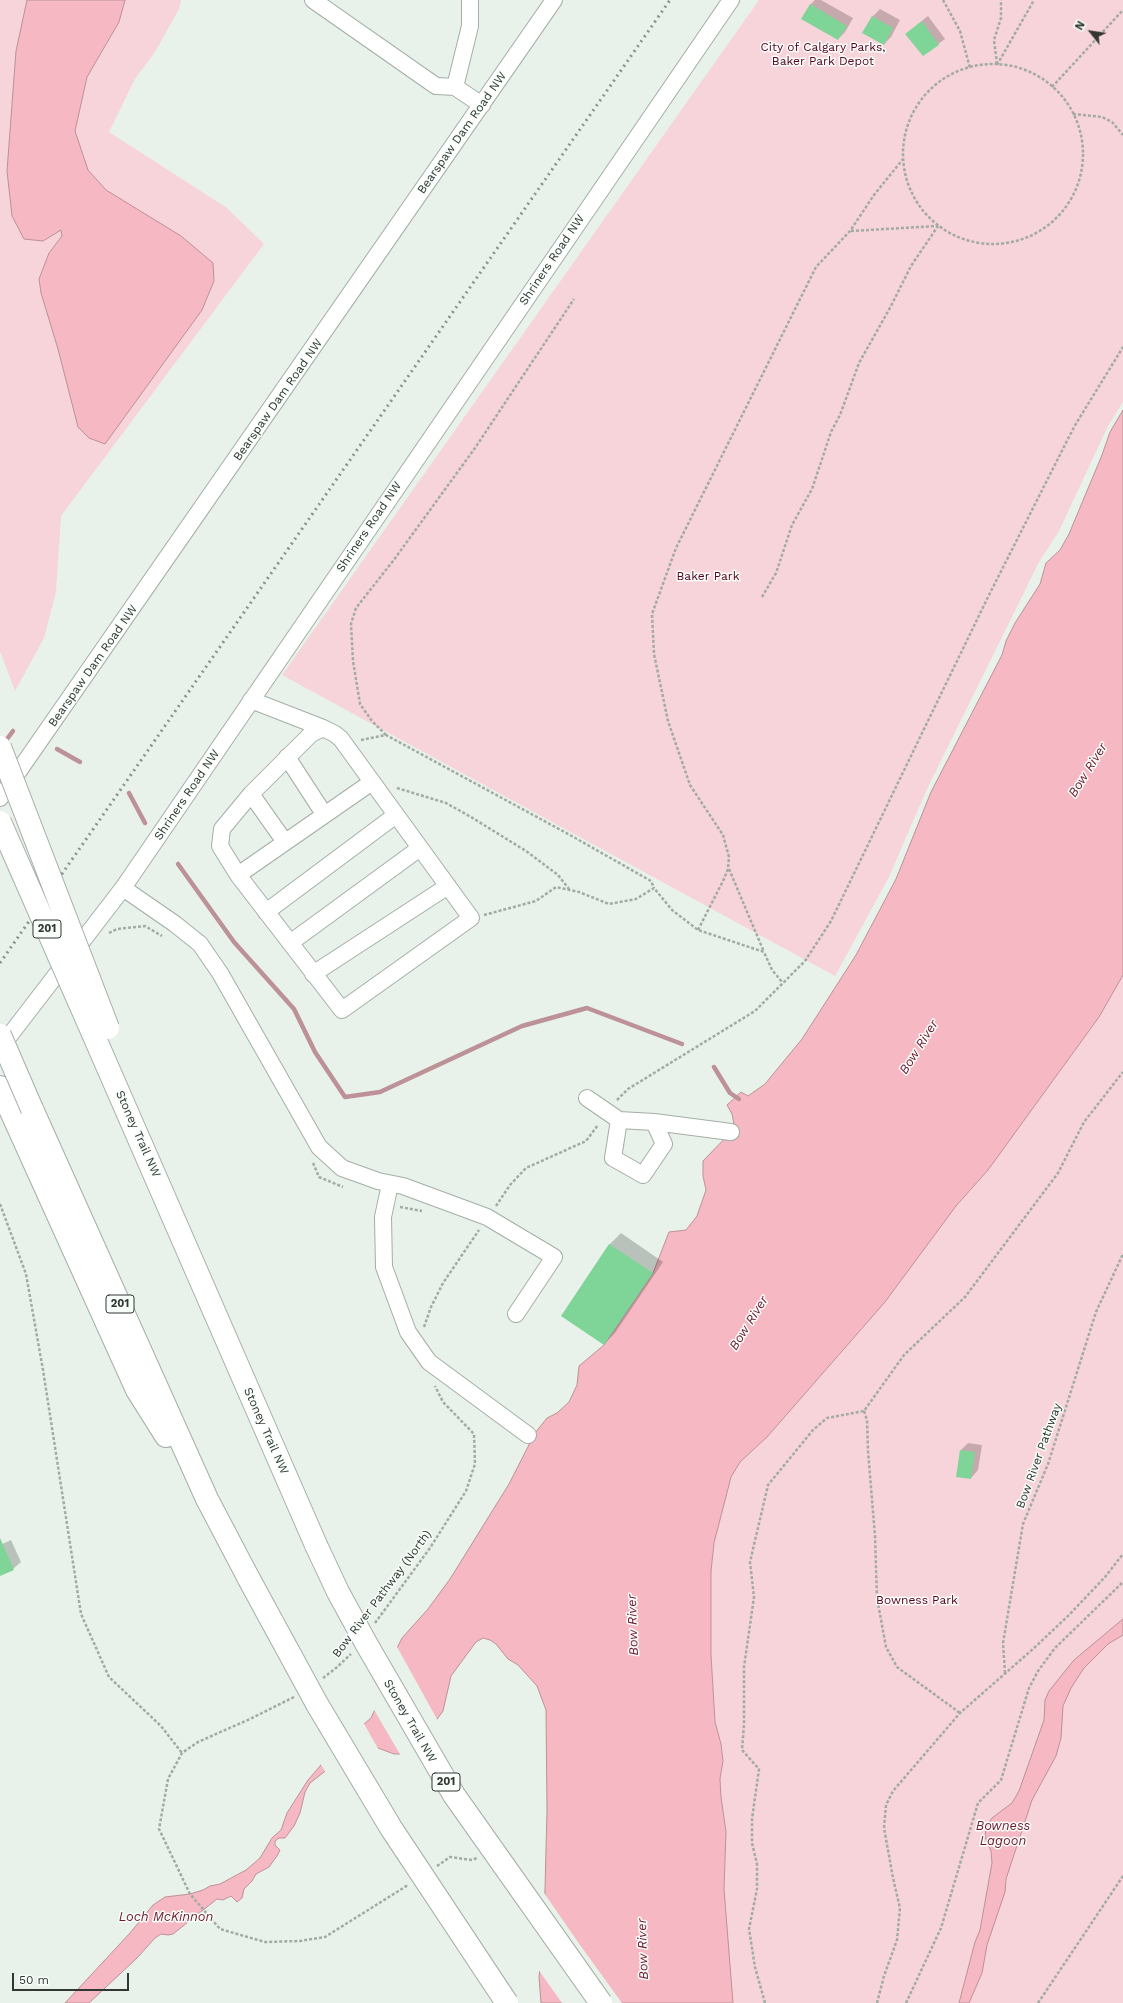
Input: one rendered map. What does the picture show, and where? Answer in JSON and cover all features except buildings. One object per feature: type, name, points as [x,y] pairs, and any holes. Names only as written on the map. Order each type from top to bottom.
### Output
[{"type":"highway","points":[[0,747],[101,1032]]},
{"type":"highway","name":"Stoney Trail NW","points":[[0,822],[101,1032],[162,1187],[215,1315],[338,1592],[366,1645],[454,1795],[601,2003]]},
{"type":"highway","name":"201","points":[[0,1035],[207,1499],[317,1704],[391,1828],[507,2003]]},
{"type":"highway","points":[[0,1086],[137,1390],[207,1499]]},
{"type":"street","points":[[313,0],[436,86],[455,87],[482,105]]},
{"type":"street","points":[[455,87],[470,26],[470,0]]},
{"type":"street","name":"Bearspaw Dam Road NW","points":[[0,798],[554,0]]},
{"type":"street","name":"Shriners Road NW","points":[[0,1048],[123,888],[730,0]]},
{"type":"street","points":[[251,700],[323,728],[335,734],[345,745],[471,918],[342,1010],[266,912],[238,874],[220,846],[222,829],[251,794],[311,734],[323,728]]},
{"type":"street","points":[[287,757],[324,814]]},
{"type":"street","points":[[238,874],[324,814],[375,786]]},
{"type":"street","points":[[251,794],[285,842]]},
{"type":"street","points":[[266,912],[396,815]]},
{"type":"street","points":[[290,943],[420,848]]},
{"type":"street","points":[[314,974],[448,886]]},
{"type":"street","points":[[123,888],[175,924],[200,944],[220,973],[319,1148],[342,1168],[390,1184],[403,1186],[487,1217],[554,1257],[516,1314]]},
{"type":"street","points":[[587,1098],[613,1115],[731,1132]]},
{"type":"street","points":[[613,1115],[613,1158],[643,1175],[664,1144],[654,1122]]},
{"type":"street","points":[[390,1184],[383,1217],[384,1267],[408,1332],[429,1362],[528,1435]]},
{"type":"path","points":[[943,0],[960,31],[970,68]]},
{"type":"path","points":[[997,65],[994,40],[1001,18],[1001,0]]},
{"type":"path","points":[[997,65],[1034,0]]},
{"type":"path","points":[[1052,87],[1123,10]]},
{"type":"path","points":[[984,64],[997,65],[1014,66],[1042,78],[1064,98],[1079,125],[1084,154],[1078,184],[1064,211],[1041,231],[1013,242],[986,244],[961,238],[938,226],[920,207],[908,183],[903,159],[906,131],[916,107],[933,86],[955,72],[984,64]]},
{"type":"path","points":[[1073,114],[1102,116],[1112,122],[1123,135]]},
{"type":"path","points":[[698,930],[728,869],[729,857],[723,835],[690,785],[668,721],[654,654],[652,614],[676,548],[816,267],[850,231],[874,195],[903,159]]},
{"type":"path","points":[[850,231],[938,226]]},
{"type":"path","points":[[762,597],[776,573],[792,525],[812,489],[831,432],[840,415],[858,363],[891,306],[911,266],[938,226]]},
{"type":"path","points":[[574,299],[475,448],[393,561],[356,608],[351,624],[353,661],[360,704],[386,735],[577,839],[651,882],[672,910],[698,930],[764,952]]},
{"type":"path","points":[[423,1329],[431,1307],[443,1283],[510,1185],[526,1168],[586,1141],[613,1115],[628,1090],[755,1012],[805,961],[831,921],[988,597],[1067,441],[1123,347]]},
{"type":"path","points":[[345,745],[386,735]]},
{"type":"path","points":[[375,786],[387,786],[446,803],[526,851],[558,875],[569,890]]},
{"type":"path","points":[[728,869],[772,970],[783,983]]},
{"type":"path","points":[[471,918],[536,901],[556,886],[609,904],[636,899],[654,888]]},
{"type":"path","points":[[104,935],[118,929],[145,926],[169,940]]},
{"type":"path","points":[[765,2003],[755,1967],[749,1929],[757,1889],[757,1864],[752,1843],[752,1835],[760,1769],[742,1750],[744,1726],[744,1666],[754,1597],[750,1562],[768,1485],[813,1430],[827,1418],[864,1411],[904,1355],[964,1297],[1058,1173],[1084,1122],[1123,1072]]},
{"type":"path","points":[[312,1158],[319,1178],[348,1188]]},
{"type":"path","points":[[0,1204],[26,1274],[43,1370],[81,1614],[109,1677],[162,1726],[182,1753]]},
{"type":"path","name":"Bow River Pathway","points":[[1005,1673],[1003,1643],[1023,1524],[1048,1464],[1096,1312],[1123,1254]]},
{"type":"path","name":"Bow River Pathway (North)","points":[[371,1627],[430,1548],[466,1491],[475,1464],[474,1434],[443,1402],[437,1392],[429,1362]]},
{"type":"path","points":[[864,1411],[867,1420],[875,1536],[877,1598],[886,1647],[897,1667],[960,1714]]},
{"type":"path","points":[[877,2003],[884,1976],[897,1940],[900,1908],[884,1828],[886,1805],[893,1791],[960,1714],[1069,1615],[1105,1577],[1123,1554]]},
{"type":"path","points":[[906,2003],[941,1928],[978,1803],[1001,1780],[1029,1688],[1038,1671],[1055,1648],[1123,1582]]},
{"type":"path","name":"Bow River Pathway (North)","points":[[319,1681],[336,1668],[355,1649]]},
{"type":"path","points":[[301,1693],[250,1719],[198,1742],[182,1753],[168,1779],[159,1829],[190,1894],[220,1929],[265,1942],[300,1941],[325,1937],[412,1882]]},
{"type":"path","points":[[432,1870],[450,1857],[472,1860],[480,1858]]},
{"type":"path","points":[[1038,2003],[1123,1876]]},
{"type":"green space","points":[[0,0],[181,0],[179,9],[155,52],[135,79],[109,132],[227,208],[264,244],[61,516],[56,592],[44,638],[15,691],[0,651]]},
{"type":"green space","name":"Baker Park","points":[[759,0],[1123,0],[1123,402],[1108,426],[1059,531],[1039,562],[926,791],[889,877],[835,976],[282,675]]},
{"type":"green space","name":"Bowness Park","points":[[1123,975],[1123,2003],[733,2003],[724,1889],[726,1832],[720,1779],[723,1761],[721,1744],[715,1722],[711,1655],[711,1571],[714,1543],[731,1477],[740,1462],[767,1437],[885,1302],[956,1206],[988,1170],[1099,1017]]},
{"type":"water","points":[[27,0],[125,0],[119,22],[87,77],[75,131],[88,170],[106,190],[181,236],[213,263],[214,281],[202,310],[105,444],[89,438],[78,427],[58,349],[41,293],[39,279],[49,253],[62,236],[61,230],[43,241],[24,239],[12,216],[7,171],[16,51]]},
{"type":"water","points":[[1123,410],[1123,975],[1099,1017],[988,1170],[956,1206],[885,1302],[767,1437],[740,1462],[731,1477],[714,1543],[711,1571],[711,1655],[715,1722],[721,1744],[723,1761],[720,1779],[726,1832],[724,1889],[733,2003],[541,2003],[539,1977],[544,1928],[547,1810],[546,1710],[537,1686],[518,1665],[508,1659],[496,1644],[483,1638],[476,1642],[451,1676],[443,1711],[432,1726],[401,1754],[394,1754],[378,1748],[360,1748],[342,1758],[310,1783],[305,1792],[300,1813],[294,1826],[285,1838],[279,1838],[275,1841],[275,1845],[280,1850],[277,1856],[269,1867],[256,1874],[252,1881],[244,1889],[242,1898],[237,1902],[231,1896],[223,1900],[217,1899],[173,1934],[161,1934],[155,1938],[137,1958],[89,2003],[65,2003],[130,1933],[153,1905],[165,1897],[190,1894],[210,1886],[220,1884],[246,1870],[260,1858],[272,1838],[281,1830],[287,1813],[308,1780],[333,1751],[371,1718],[377,1705],[381,1680],[402,1638],[428,1609],[450,1579],[509,1484],[535,1433],[547,1418],[557,1413],[569,1402],[577,1385],[579,1366],[604,1345],[653,1273],[669,1232],[686,1230],[697,1216],[706,1190],[703,1176],[703,1161],[731,1132],[734,1124],[732,1114],[727,1105],[741,1092],[748,1096],[765,1084],[802,1039],[856,955],[896,879],[931,792],[1002,655],[1006,641],[1015,623],[1040,584],[1046,563],[1060,550],[1069,534],[1110,432]]},
{"type":"water","name":"Bowness Lagoon","points":[[1123,1619],[1123,1635],[1108,1644],[1084,1668],[1071,1688],[1063,1706],[1061,1738],[1056,1756],[1032,1800],[1006,1879],[1005,1892],[987,1945],[982,1973],[969,2003],[959,2003],[975,1942],[980,1930],[992,1863],[991,1851],[985,1837],[986,1827],[992,1818],[1012,1803],[1019,1791],[1044,1720],[1045,1700],[1049,1691],[1074,1660]]},
{"type":"pier","points":[[396,1645],[438,1721],[413,1747],[401,1756],[373,1708],[379,1679]]},
{"type":"pier","points":[[363,1722],[380,1752],[361,1750],[326,1773],[320,1763],[331,1749]]},
{"type":"pier","points":[[542,1890],[622,2003],[562,2003],[547,1982],[538,1969]]},
{"type":"waterway","points":[[4,743],[13,731]]},
{"type":"waterway","points":[[57,749],[80,762]]},
{"type":"waterway","points":[[129,793],[145,823]]},
{"type":"waterway","points":[[178,864],[234,942],[294,1009],[315,1052],[345,1097],[380,1092],[522,1026],[587,1008],[682,1044]]},
{"type":"waterway","points":[[714,1067],[730,1093],[739,1099]]},
{"type":"railway","points":[[0,963],[670,0]]},
{"type":"park label","name":"City of Calgary Parks, Baker Park Depot","points":[[823,54]]},
{"type":"water label","name":"Bow River","points":[[1088,770]]},
{"type":"water label","name":"Bow River","points":[[919,1047]]},
{"type":"water label","name":"Bow River","points":[[749,1323]]},
{"type":"water label","name":"Bow River","points":[[633,1625]]},
{"type":"water label","name":"Loch McKinnon","points":[[166,1917]]},
{"type":"water label","name":"Bow River","points":[[643,1949]]}]
